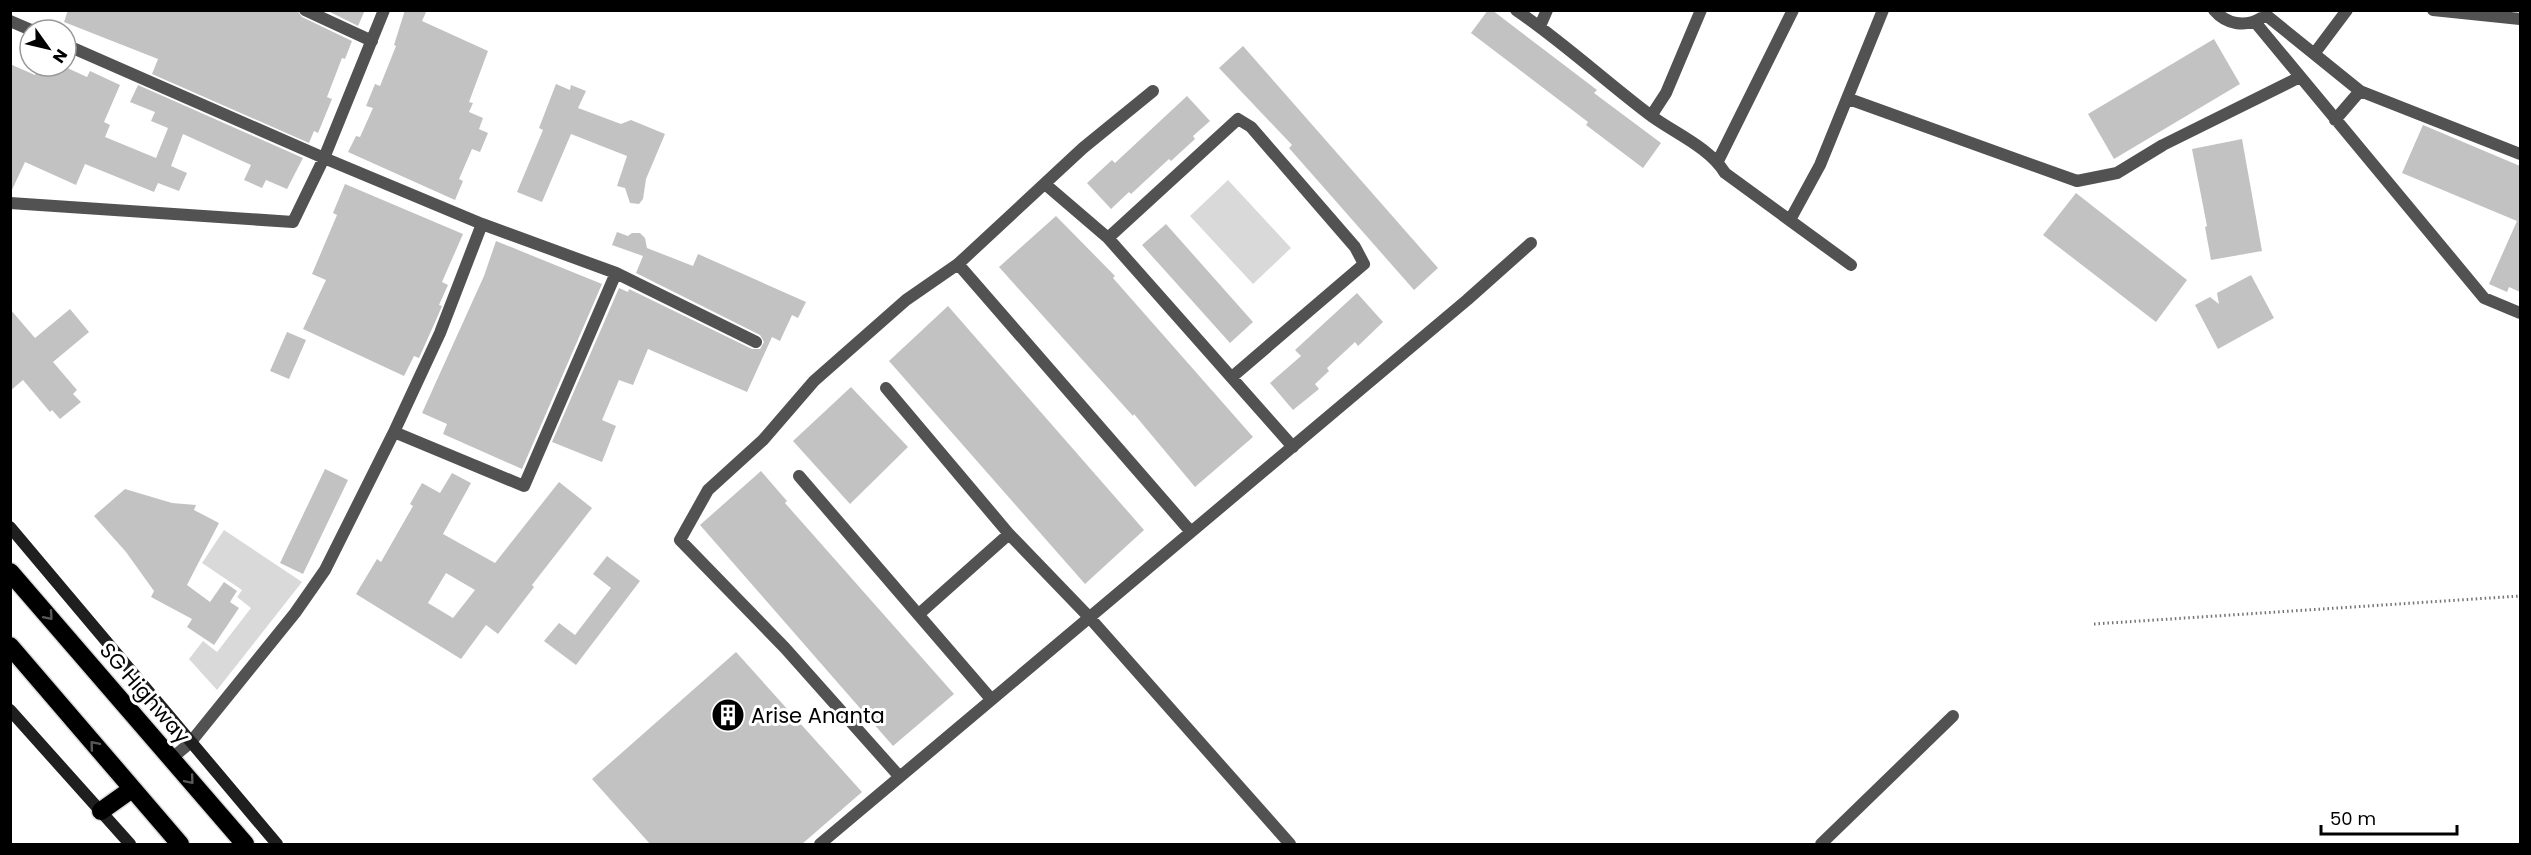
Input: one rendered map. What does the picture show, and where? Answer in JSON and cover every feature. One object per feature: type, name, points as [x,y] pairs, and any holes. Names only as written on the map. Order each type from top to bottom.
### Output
[{"type":"highway","name":"SG Highway","points":[[10,572],[245,844]]},
{"type":"highway","points":[[10,646],[180,844]]},
{"type":"highway","points":[[101,811],[132,789]]},
{"type":"street","points":[[305,10],[372,41]]},
{"type":"street","points":[[10,203],[293,222],[324,158],[384,10]]},
{"type":"street","points":[[1516,10],[1540,26],[1651,116],[1718,161],[1725,173],[1851,266]]},
{"type":"street","points":[[1540,26],[1547,10]]},
{"type":"street","points":[[1651,116],[1666,93],[1701,10]]},
{"type":"street","points":[[1718,161],[1793,10]]},
{"type":"street","points":[[1790,220],[1821,165],[1849,99],[1882,10]]},
{"type":"street","points":[[2214,10],[2219,17],[2243,24],[2264,16]]},
{"type":"street","points":[[2314,54],[2347,10]]},
{"type":"street","points":[[2438,11],[2520,19]]},
{"type":"street","points":[[2264,16],[2360,91],[2520,154]]},
{"type":"street","points":[[2264,16],[2300,77],[2484,298],[2520,313]]},
{"type":"street","points":[[78,50],[482,224],[616,273],[756,342]]},
{"type":"street","points":[[1849,99],[2077,181],[2117,173],[2163,145],[2300,77]]},
{"type":"street","points":[[899,776],[785,648],[680,540],[708,490],[763,440],[814,381],[906,300],[958,264],[1083,148],[1153,91]]},
{"type":"street","points":[[2335,120],[2360,91]]},
{"type":"street","points":[[1108,238],[1238,119],[1251,127],[1355,247],[1364,264],[1232,377]]},
{"type":"street","points":[[1045,184],[1108,238],[1293,447]]},
{"type":"street","points":[[172,758],[190,743],[295,613],[325,570],[394,432],[440,333],[482,224]]},
{"type":"street","points":[[820,844],[1532,243]]},
{"type":"street","points":[[958,264],[1191,532]]},
{"type":"street","points":[[394,432],[524,486],[616,273]]},
{"type":"street","points":[[886,388],[1009,534],[1089,617],[1290,844]]},
{"type":"street","points":[[799,476],[991,699]]},
{"type":"street","points":[[10,527],[61,584],[190,743],[277,844]]},
{"type":"street","points":[[919,614],[1009,534]]},
{"type":"street","points":[[10,710],[130,844]]},
{"type":"street","points":[[1821,844],[1953,716]]},
{"type":"path","points":[[2094,624],[2520,597]]},
{"type":"shaded area","points":[[1228,180],[1291,248],[1253,284],[1190,216]]},
{"type":"shaded area","points":[[224,530],[302,582],[217,690],[189,659],[203,641],[217,652],[251,608],[237,597],[242,590],[202,563]]},
{"type":"building","points":[[68,10],[297,10],[302,17],[352,41],[345,59],[342,58],[327,97],[332,99],[318,133],[314,131],[309,143],[152,74],[158,59],[78,28],[78,18],[65,18]]},
{"type":"building","points":[[326,10],[365,10],[358,26]]},
{"type":"building","points":[[405,10],[427,10],[422,21],[488,51],[469,102],[473,103],[469,112],[483,118],[479,129],[488,133],[480,152],[472,149],[459,179],[463,181],[455,200],[348,152],[356,136],[360,137],[373,108],[366,106],[375,84],[380,86],[396,46],[394,45]]},
{"type":"building","points":[[1488,10],[1492,10],[1597,90],[1594,93],[1661,143],[1643,168],[1586,125],[1588,122],[1471,33]]},
{"type":"building","points":[[2214,39],[2240,84],[2114,159],[2088,114]]},
{"type":"building","points":[[1243,46],[1438,268],[1414,290],[1289,148],[1292,145],[1219,68]]},
{"type":"building","points":[[10,64],[18,68],[18,78],[78,78],[78,73],[87,77],[90,71],[120,85],[104,122],[110,125],[105,137],[156,158],[168,128],[151,121],[155,112],[130,102],[138,85],[303,158],[287,189],[266,180],[262,188],[244,180],[251,165],[183,134],[171,166],[187,173],[179,191],[158,183],[154,192],[85,164],[76,185],[25,162],[10,194]]},
{"type":"building","points":[[556,84],[570,90],[571,85],[586,91],[578,108],[621,124],[631,120],[665,134],[646,179],[643,199],[639,204],[630,203],[625,188],[617,186],[627,156],[571,134],[542,202],[517,192],[543,130],[539,128]]},
{"type":"building","points":[[1187,96],[1210,121],[1193,136],[1195,139],[1171,161],[1169,159],[1111,209],[1087,183],[1112,160],[1115,163]]},
{"type":"building","points":[[2423,125],[2520,166],[2520,292],[2509,287],[2507,292],[2489,284],[2517,221],[2402,173]]},
{"type":"building","points":[[2242,139],[2262,251],[2211,260],[2192,149]]},
{"type":"building","points":[[345,184],[463,234],[442,282],[448,285],[439,305],[442,306],[419,358],[414,356],[404,376],[303,329],[326,280],[312,274],[337,215],[333,213]]},
{"type":"building","points":[[2076,193],[2187,280],[2156,322],[2043,235]]},
{"type":"building","points":[[1056,216],[1115,276],[1113,278],[1253,437],[1195,487],[1134,414],[1133,416],[999,267]]},
{"type":"building","points":[[1166,224],[1253,322],[1230,343],[1142,245]]},
{"type":"building","points":[[617,232],[628,236],[632,233],[640,233],[645,238],[647,248],[693,266],[698,254],[806,302],[798,318],[792,315],[780,341],[772,337],[747,392],[648,349],[633,385],[619,380],[602,420],[616,426],[602,462],[552,442],[619,288],[628,292],[629,289],[752,349],[760,349],[764,342],[760,335],[636,273],[643,256],[612,245]]},
{"type":"building","points":[[496,241],[602,284],[522,469],[443,434],[447,424],[422,413],[484,276]]},
{"type":"building","points":[[2251,275],[2274,318],[2218,349],[2195,305],[2210,297],[2219,304],[2217,293]]},
{"type":"building","points":[[1357,293],[1383,322],[1358,346],[1355,342],[1327,368],[1329,371],[1315,384],[1319,389],[1293,410],[1270,383],[1301,356],[1295,350]]},
{"type":"building","points":[[948,306],[1144,530],[1085,584],[889,361]]},
{"type":"building","points":[[10,309],[35,338],[70,309],[89,332],[53,362],[77,390],[73,394],[81,402],[60,419],[52,410],[50,412],[23,380],[10,391]]},
{"type":"building","points":[[287,332],[306,340],[289,379],[270,371]]},
{"type":"building","points":[[851,387],[908,447],[850,504],[793,441]]},
{"type":"building","points":[[325,469],[348,480],[303,574],[280,563]]},
{"type":"building","points":[[761,471],[787,501],[785,503],[954,694],[893,746],[700,525]]},
{"type":"building","points":[[452,473],[471,483],[443,534],[495,563],[559,482],[592,508],[532,585],[534,587],[498,634],[486,625],[461,659],[356,594],[377,559],[381,562],[413,506],[410,504],[422,483],[440,493]],"holes":[[[446,573],[475,590],[453,618],[428,603]]]},
{"type":"building","points":[[125,489],[172,503],[196,505],[194,510],[219,523],[187,585],[210,602],[224,582],[237,591],[230,602],[239,608],[214,645],[187,627],[192,619],[151,597],[154,591],[126,552],[94,516]]},
{"type":"building","points":[[607,556],[640,581],[576,665],[544,641],[559,623],[575,635],[611,588],[593,574]]},
{"type":"building","name":"Arise Ananta","points":[[736,652],[862,792],[802,844],[650,844],[592,779]]},
{"type":"place","name":"Arise Ananta","points":[[728,715]]}]
